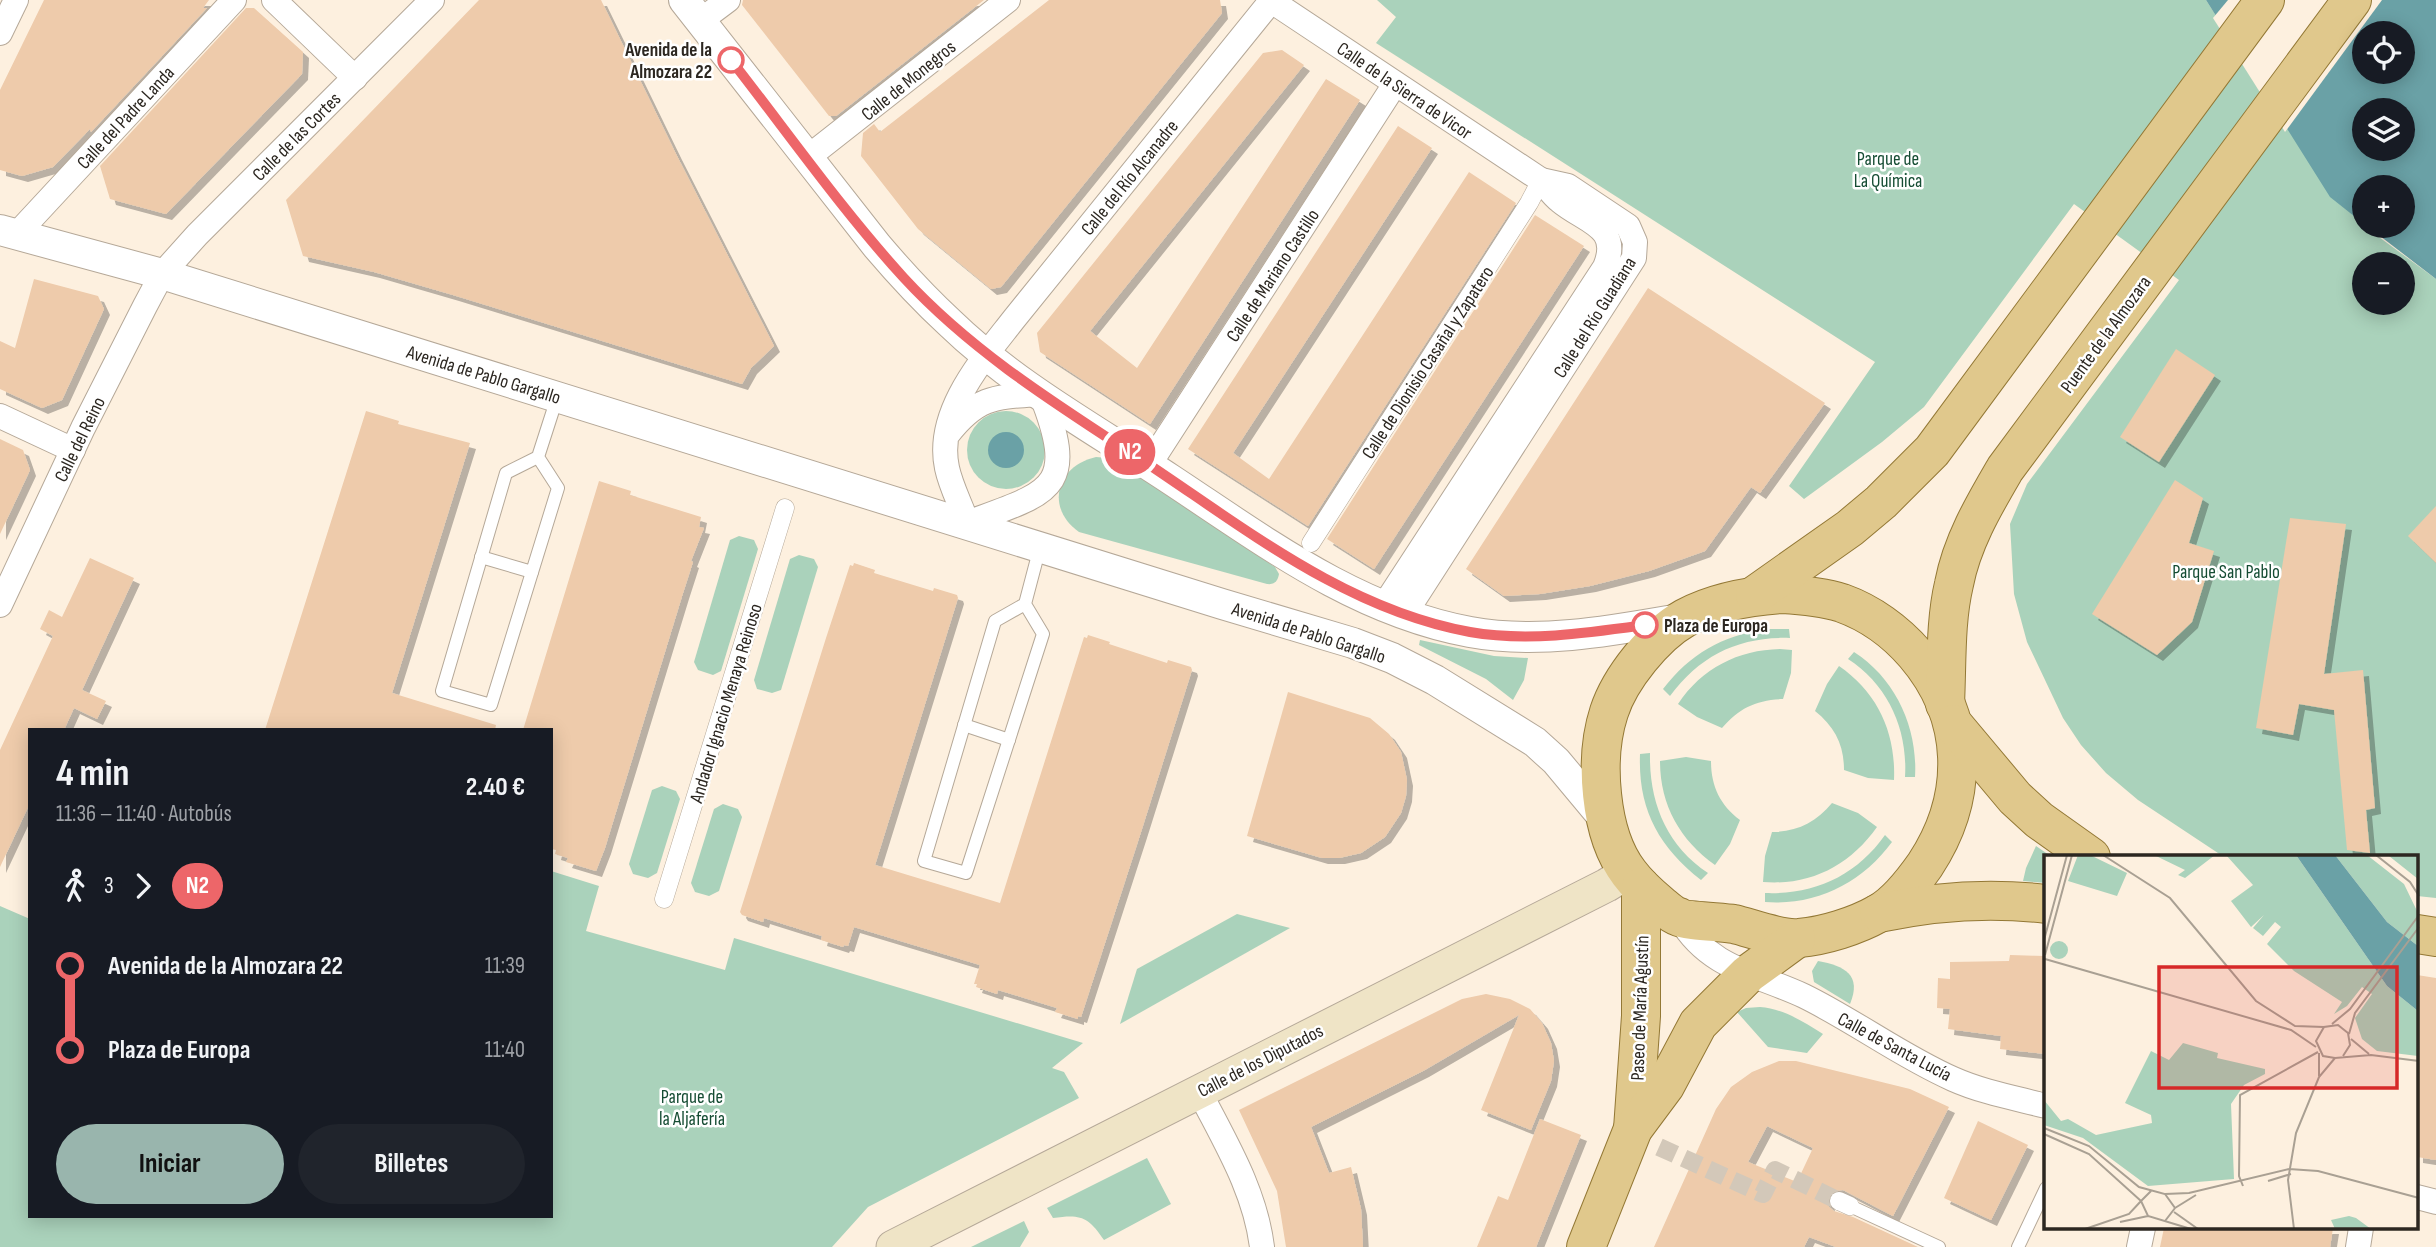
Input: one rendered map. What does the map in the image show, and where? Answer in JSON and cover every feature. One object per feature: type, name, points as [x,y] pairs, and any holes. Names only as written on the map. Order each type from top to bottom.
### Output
[{"type":"main road","points":[[1755,596],[1850,528],[1881,502],[1932,451],[2266,0]]},
{"type":"main road","name":"Puente de la Almozara","points":[[1949,714],[1950,607],[1954,583],[1975,523],[2005,469],[2352,0]]},
{"type":"main road","points":[[2044,904],[1997,900],[1950,901],[1879,913],[1829,932],[1796,939],[1716,921],[1680,919],[1634,880],[1619,857],[1606,821],[1601,761],[1610,710],[1622,685],[1636,664],[1661,637],[1685,618],[1718,604],[1755,596],[1782,594],[1808,596],[1844,604],[1869,615],[1906,644],[1923,663],[1949,714],[2015,798],[2039,820],[2088,855]]},
{"type":"main road","points":[[1879,913],[1898,897],[1932,855],[1952,810],[1958,775],[1949,714]]},
{"type":"main road","name":"Calle de los Diputados","points":[[893,1247],[1607,885],[1634,880]]},
{"type":"main road","name":"Paseo de María Agustín","points":[[1633,1129],[1641,1027],[1634,880]]},
{"type":"main road","points":[[2418,934],[2436,937]]},
{"type":"main road","name":"Paseo de María Agustín","points":[[1586,1247],[1633,1129],[1665,1086],[1698,1024],[1748,974],[1796,939]]},
{"type":"street","points":[[0,33],[16,0]]},
{"type":"street","name":"Calle del Padre Landa","points":[[8,232],[234,0]]},
{"type":"street","points":[[274,0],[355,78]]},
{"type":"street","name":"Calle de las Cortes","points":[[162,274],[197,235],[432,0]]},
{"type":"street","points":[[728,0],[692,10],[807,159],[904,277],[950,324],[1041,394],[1308,569],[1394,611],[1470,632],[1506,636],[1602,631],[1685,618]]},
{"type":"street","name":"Calle de Monegros","points":[[807,159],[1008,0]]},
{"type":"street","name":"Calle de la Sierra de Vicor","points":[[1270,0],[1541,180]]},
{"type":"street","name":"Calle del Río Alcanadre","points":[[987,354],[1270,0]]},
{"type":"street","name":"Calle de Mariano Castillo","points":[[1149,465],[1395,84]]},
{"type":"street","name":"Calle de Dionisio Casañal y Zapatero","points":[[1311,543],[1529,203],[1541,180]]},
{"type":"street","name":"Calle del Río Guadiana","points":[[1394,611],[1634,258],[1635,242],[1628,226],[1568,186],[1541,180]]},
{"type":"street","name":"Avenida de Pablo Gargallo","points":[[8,232],[162,274],[1353,643],[1392,658],[1460,694],[1535,742],[1556,761],[1606,821]]},
{"type":"street","name":"Calle del Reino","points":[[0,606],[73,450],[162,274]]},
{"type":"street","points":[[987,354],[958,399],[951,417],[945,449],[947,470],[967,523],[1035,497],[1052,480],[1059,454],[1057,440],[1041,394]]},
{"type":"street","points":[[948,434],[970,410],[982,402],[1000,397],[1041,394]]},
{"type":"street","points":[[0,416],[73,450]]},
{"type":"street","name":"Andador Ignacio Menaya Reinoso","points":[[664,899],[785,508]]},
{"type":"street","points":[[1680,919],[1691,937],[1707,951],[1748,974]]},
{"type":"street","name":"Calle de Santa Lucía","points":[[1748,974],[1806,998],[1955,1080],[2044,1105]]},
{"type":"street","points":[[1199,1091],[1247,1187],[1254,1205],[1262,1247]]},
{"type":"street","points":[[2418,1197],[2436,1202]]},
{"type":"lane","points":[[538,457],[558,488],[491,705],[442,691],[506,473],[538,457],[557,396]]},
{"type":"lane","points":[[1025,604],[1044,634],[966,873],[924,861],[995,621],[1025,604],[1040,547]]},
{"type":"lane","points":[[481,557],[532,572]]},
{"type":"lane","points":[[964,725],[1009,740]]},
{"type":"lane","points":[[2018,1247],[2044,1192]]},
{"type":"lane","points":[[1844,1203],[1939,1247]]},
{"type":"green space","points":[[1377,0],[2206,0],[2254,75],[2352,210],[2352,238],[2380,238],[2399,252],[2352,252],[2352,315],[2415,315],[2415,264],[2436,279],[2436,898],[2418,896],[2418,855],[2221,855],[2138,800],[2106,773],[2081,745],[2063,718],[2027,642],[2014,594],[2010,524],[2027,484],[2179,280],[2074,204],[1924,407],[1882,442],[1804,499],[1789,486],[1875,362],[1376,43],[1396,17]]},
{"type":"green space","points":[[998,411],[1014,411],[1028,417],[1039,428],[1045,442],[1045,458],[1039,472],[1028,483],[1014,489],[998,489],[984,483],[973,472],[967,458],[967,442],[973,428],[984,417]]},
{"type":"green space","points":[[1096,457],[1119,462],[1275,567],[1279,574],[1277,581],[1267,584],[1079,532],[1068,522],[1062,511],[1060,489],[1064,478],[1072,469]]},
{"type":"green space","points":[[739,536],[754,540],[758,549],[721,671],[713,675],[698,670],[694,662],[730,540]]},
{"type":"green space","points":[[799,555],[814,559],[818,567],[781,690],[772,693],[757,689],[754,680],[790,559]]},
{"type":"green space","points":[[1765,629],[1789,629],[1790,638],[1754,640],[1722,651],[1694,669],[1670,696],[1663,689],[1684,666],[1708,648],[1735,636]]},
{"type":"green space","points":[[1420,640],[1494,656],[1528,658],[1524,680],[1513,700],[1486,679],[1419,645]]},
{"type":"green space","points":[[1792,650],[1791,673],[1783,699],[1749,706],[1722,728],[1697,717],[1678,704],[1698,680],[1722,663],[1750,653]]},
{"type":"green space","points":[[1854,652],[1882,676],[1901,706],[1913,741],[1915,777],[1905,777],[1903,742],[1893,710],[1874,682],[1848,659]]},
{"type":"green space","points":[[1839,666],[1864,689],[1882,716],[1892,746],[1894,780],[1868,778],[1844,770],[1837,737],[1828,723],[1815,711],[1827,684]]},
{"type":"green space","points":[[1650,753],[1653,788],[1663,821],[1681,849],[1708,873],[1701,880],[1662,840],[1647,809],[1640,774],[1640,754]]},
{"type":"green space","points":[[1686,757],[1711,761],[1718,794],[1727,808],[1740,820],[1730,844],[1715,865],[1682,833],[1668,807],[1660,761]]},
{"type":"green space","points":[[662,786],[676,791],[680,799],[657,873],[648,878],[633,874],[629,864],[652,790]]},
{"type":"green space","points":[[1832,803],[1858,813],[1877,827],[1855,852],[1828,870],[1797,880],[1763,882],[1765,856],[1772,832],[1805,825]]},
{"type":"green space","points":[[723,804],[738,809],[742,817],[719,891],[709,896],[695,892],[691,883],[714,809]]},
{"type":"green space","points":[[1885,835],[1892,842],[1880,857],[1852,880],[1836,889],[1802,900],[1765,902],[1765,893],[1800,891],[1833,880],[1861,862]]},
{"type":"green space","points":[[2036,846],[2049,855],[2044,855],[2044,883],[2023,881]]},
{"type":"green space","name":"Parque de la Aljafería","points":[[553,872],[599,886],[586,931],[725,970],[734,938],[1083,1043],[1052,1068],[1064,1072],[1079,1098],[868,1207],[832,1247],[0,1247],[0,906],[28,918],[28,1218],[553,1218]]},
{"type":"green space","points":[[1237,914],[1290,928],[1120,1024],[1137,969]]},
{"type":"green space","points":[[1818,961],[1849,973],[1854,986],[1850,1004],[1814,982],[1812,971]]},
{"type":"green space","points":[[1760,1007],[1785,1013],[1823,1034],[1807,1053],[1768,1047],[1737,1012]]},
{"type":"green space","points":[[1147,1158],[1171,1204],[1104,1240],[1083,1218],[1053,1218],[1047,1208]]},
{"type":"green space","points":[[1024,1221],[1029,1232],[1020,1247],[971,1247]]},
{"type":"water","points":[[2206,0],[2436,0],[2436,279],[2415,263],[2415,252],[2401,252],[2383,238],[2415,238],[2415,175],[2352,175],[2352,214],[2330,197]]},
{"type":"water","points":[[1006,432],[1019,437],[1024,450],[1019,463],[1006,468],[993,463],[988,450],[993,437]]},
{"type":"pier","points":[[2228,0],[2382,0],[2367,21],[2352,21],[2352,41],[2285,132],[2213,18]]},
{"type":"building","points":[[44,0],[209,0],[203,8],[207,8],[91,132],[90,129],[53,167],[22,176],[0,170],[0,90]]},
{"type":"building","points":[[479,0],[601,0],[774,346],[751,368],[742,384],[453,295],[374,272],[303,256],[286,200]]},
{"type":"building","points":[[743,0],[984,0],[836,116],[829,116],[742,5]]},
{"type":"building","points":[[1049,0],[1220,0],[1222,13],[1001,287],[991,289],[918,229],[861,156],[863,133],[874,124],[880,132]]},
{"type":"building","points":[[246,8],[254,8],[303,52],[302,74],[166,214],[110,199],[100,166]]},
{"type":"building","points":[[1282,50],[1304,65],[1090,331],[1137,368],[1326,79],[1360,100],[1150,424],[1040,352],[1037,333],[1263,53]]},
{"type":"building","points":[[1398,126],[1432,148],[1233,453],[1269,479],[1469,172],[1516,203],[1308,526],[1188,449]]},
{"type":"building","points":[[1535,215],[1584,246],[1374,569],[1327,539]]},
{"type":"building","points":[[34,279],[98,296],[104,309],[62,400],[42,408],[0,389],[0,341],[15,348]]},
{"type":"building","points":[[1648,288],[1825,403],[1760,493],[1751,487],[1705,551],[1649,571],[1590,586],[1540,594],[1504,596],[1466,569]]},
{"type":"building","points":[[2176,349],[2215,375],[2159,462],[2120,437]]},
{"type":"building","points":[[366,411],[399,421],[398,424],[470,443],[392,693],[496,725],[495,728],[266,728]]},
{"type":"building","points":[[0,439],[23,450],[30,470],[0,534]]},
{"type":"building","points":[[2175,480],[2203,498],[2189,543],[2214,551],[2192,622],[2157,655],[2092,614]]},
{"type":"building","points":[[599,481],[631,491],[630,495],[701,517],[699,527],[704,528],[691,561],[693,562],[596,871],[566,862],[568,858],[555,854],[553,728],[524,728]]},
{"type":"building","points":[[2436,506],[2436,563],[2408,536]]},
{"type":"building","points":[[2290,518],[2346,524],[2324,674],[2363,670],[2375,808],[2366,810],[2370,853],[2347,850],[2334,710],[2299,704],[2293,735],[2256,728]]},
{"type":"building","points":[[90,558],[134,578],[82,690],[106,701],[97,719],[74,708],[65,728],[28,728],[28,807],[0,867],[0,750],[53,636],[40,629],[49,610],[62,617]]},
{"type":"building","points":[[854,563],[875,570],[874,573],[933,591],[934,588],[957,595],[958,598],[875,865],[1000,903],[1084,637],[1087,638],[1088,635],[1167,663],[1168,660],[1191,667],[1141,832],[1081,1017],[1078,1016],[1078,1019],[1055,1012],[1057,1008],[998,990],[997,994],[976,987],[977,984],[974,984],[980,965],[854,927],[848,946],[843,947],[821,940],[822,936],[764,918],[763,922],[740,912],[826,638],[850,565],[853,566]]},
{"type":"building","points":[[1288,692],[1370,718],[1389,734],[1401,752],[1407,780],[1401,813],[1385,837],[1361,853],[1339,858],[1322,858],[1247,836]]},
{"type":"building","points":[[2010,955],[2044,956],[2044,1054],[2000,1049],[2001,1036],[1948,1029],[1950,1009],[1937,1008],[1938,978],[1950,979],[1950,962],[2009,961]]},
{"type":"building","points":[[2418,975],[2436,978],[2436,1160],[2418,1157]]},
{"type":"building","points":[[1486,994],[1510,999],[1530,1009],[1542,1023],[1551,1043],[1554,1061],[1551,1081],[1531,1130],[1481,1110],[1519,1015],[1423,1071],[1311,1127],[1329,1173],[1351,1167],[1361,1209],[1363,1247],[1286,1247],[1277,1191],[1239,1110],[1462,999]]},
{"type":"building","points":[[1779,1061],[1796,1061],[1910,1089],[1949,1107],[1893,1216],[1843,1190],[1833,1191],[1828,1197],[1829,1207],[1834,1211],[1918,1247],[1836,1247],[1809,1237],[1804,1247],[1654,1247],[1716,1109],[1731,1087],[1752,1072]],"holes":[[[1767,1126],[1813,1148],[1797,1182],[1748,1162]]]},
{"type":"building","points":[[1540,1119],[1581,1135],[1536,1247],[1477,1247],[1498,1196],[1508,1200]]},
{"type":"building","points":[[1978,1121],[2028,1145],[1991,1220],[1944,1198]]},
{"type":"building","points":[[2164,1230],[2333,1230],[2330,1247],[2160,1247]]},
{"type":"tunnel","points":[[1659,1147],[1763,1194],[1775,1170],[1839,1201]]},
{"type":"bus line","name":"N2","points":[[731,60],[877,246],[950,324],[1041,394],[1308,569],[1383,607],[1470,632],[1530,636],[1645,625]]},
{"type":"place","name":"Avenida de la Almozara 22","points":[[731,60]]},
{"type":"place","name":"Plaza de Europa","points":[[1645,625]]},
{"type":"park label","name":"Parque de La Química","points":[[1888,169]]},
{"type":"park label","name":"Parque San Pablo","points":[[2226,571]]}]
